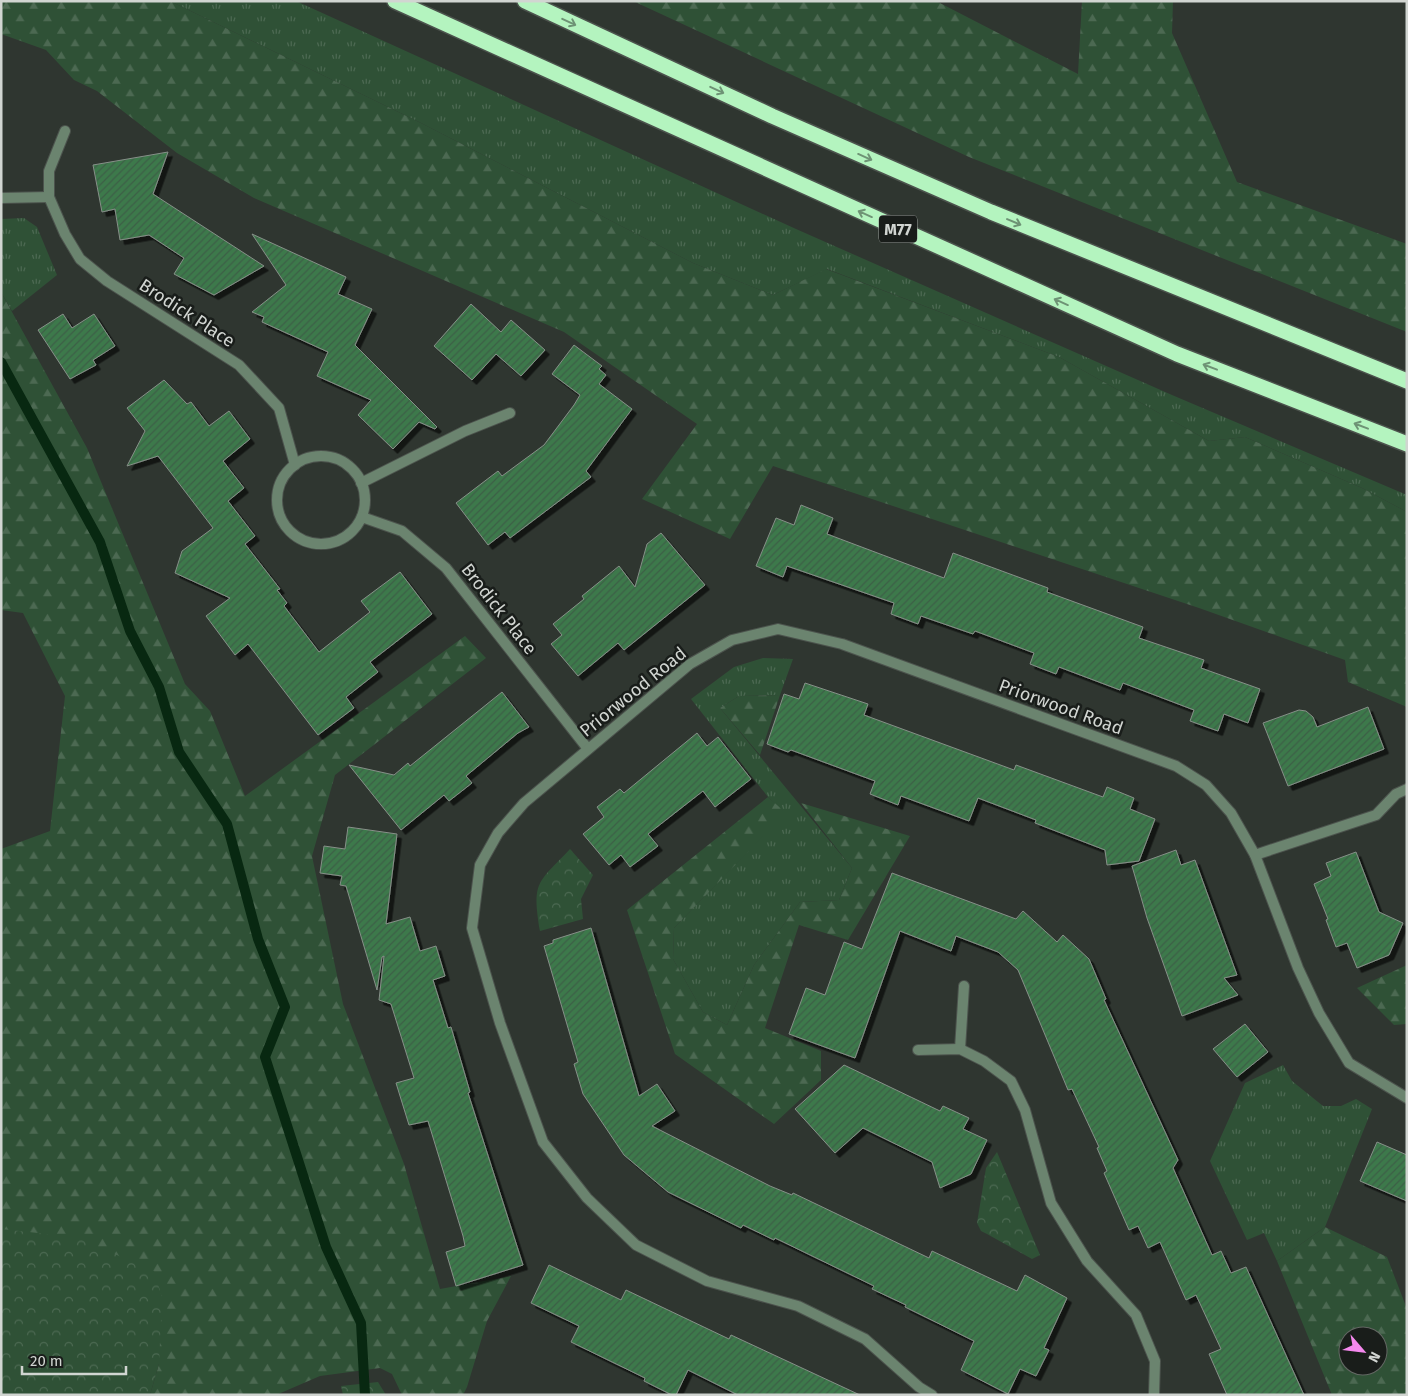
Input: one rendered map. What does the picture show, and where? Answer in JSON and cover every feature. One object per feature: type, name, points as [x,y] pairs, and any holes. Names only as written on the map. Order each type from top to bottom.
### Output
[{"type":"highway","name":"M77","points":[[395,1],[1177,354],[1407,444]]},
{"type":"highway","points":[[525,1],[772,116],[991,212],[1407,381]]},
{"type":"street","name":"Brodick Place","points":[[65,131],[49,171],[49,196],[64,234],[80,259],[107,281],[239,365],[279,408],[295,465]]},
{"type":"street","points":[[1,198],[49,196]]},
{"type":"street","points":[[361,483],[465,430],[510,413]]},
{"type":"street","points":[[321,456],[336,458],[348,465],[361,483],[366,503],[362,517],[355,530],[336,541],[314,544],[300,540],[289,530],[281,518],[278,504],[279,489],[285,476],[295,465],[308,458],[321,456]]},
{"type":"street","name":"Brodick Place","points":[[362,517],[402,531],[446,568],[588,749]]},
{"type":"street","name":"Priorwood Road","points":[[932,1395],[919,1387],[865,1339],[798,1306],[707,1281],[636,1245],[587,1198],[543,1142],[500,1022],[472,928],[480,865],[498,833],[524,803],[690,664],[732,640],[778,629],[842,644],[1176,766],[1206,785],[1231,813],[1255,855],[1298,968],[1319,1013],[1349,1063],[1407,1098]]},
{"type":"street","points":[[1255,855],[1376,815],[1396,794],[1407,789]]},
{"type":"street","points":[[960,1050],[964,986]]},
{"type":"street","points":[[918,1050],[960,1050],[984,1061],[1011,1081],[1025,1110],[1050,1203],[1087,1261],[1136,1315],[1155,1361],[1154,1395]]},
{"type":"green space","points":[[1,1],[170,1],[421,123],[693,263],[773,295],[826,269],[1059,357],[1209,441],[1245,437],[1362,488],[1407,512],[1407,707],[1348,682],[1345,660],[1199,608],[773,466],[730,539],[642,499],[697,424],[564,332],[254,198],[177,153],[97,91],[74,80],[46,50],[1,34]]},
{"type":"green space","points":[[170,1],[296,1],[796,229],[1172,395],[1407,495],[1407,512],[1362,488],[1245,437],[1209,441],[1059,357],[827,269],[773,295],[693,263],[421,123]]},
{"type":"green space","points":[[633,1],[936,1],[1078,74],[1082,1],[1173,1],[1172,33],[1237,182],[1407,244],[1407,332],[969,157]]},
{"type":"green space","points":[[24,218],[37,227],[57,275],[12,311],[1,292],[1,219]]},
{"type":"green space","points":[[1,292],[87,448],[185,684],[210,711],[245,796],[465,636],[486,658],[335,775],[312,856],[343,1004],[404,1164],[440,1289],[511,1276],[487,1321],[463,1395],[402,1395],[392,1374],[380,1368],[320,1376],[276,1395],[150,1395],[159,1364],[1,1300],[1,849],[50,831],[65,696],[23,613],[1,610]]},
{"type":"green space","points":[[763,658],[793,659],[780,695],[739,696],[720,708],[852,868],[839,900],[800,902],[754,965],[727,1025],[703,1012],[673,959],[674,928],[785,813],[768,797],[691,699],[734,667]]},
{"type":"green space","points":[[780,695],[760,755],[720,708],[739,696]]},
{"type":"green space","points":[[768,797],[786,813],[674,928],[673,959],[703,1012],[727,1025],[754,965],[800,902],[839,900],[852,868],[801,803],[910,836],[848,940],[799,925],[765,1028],[821,1051],[821,1080],[774,1124],[675,1054],[627,910]]},
{"type":"green space","points":[[570,849],[593,875],[581,899],[583,919],[540,931],[537,892],[544,877]]},
{"type":"green space","points":[[1407,965],[1407,1024],[1394,1025],[1357,988]]},
{"type":"green space","points":[[1283,1065],[1292,1081],[1323,1106],[1341,1106],[1356,1099],[1372,1109],[1325,1227],[1277,1261],[1264,1233],[1247,1240],[1210,1161],[1245,1083]]},
{"type":"green space","points":[[997,1152],[1040,1255],[1032,1259],[981,1231],[977,1223],[986,1168]]},
{"type":"green space","points":[[1325,1227],[1387,1257],[1407,1309],[1407,1395],[1332,1395],[1277,1261]]},
{"type":"green space","points":[[1,1229],[75,1237],[154,1271],[162,1297],[159,1364],[150,1395],[1,1395]]},
{"type":"green space","points":[[378,1382],[386,1395],[343,1395],[341,1386]]},
{"type":"building","points":[[168,152],[153,194],[264,266],[214,295],[174,274],[184,258],[149,235],[120,240],[115,209],[102,212],[93,165]]},
{"type":"building","points":[[252,234],[346,277],[338,294],[372,309],[355,345],[437,427],[435,429],[419,422],[393,449],[358,415],[371,400],[317,376],[328,352],[262,322],[264,317],[252,312],[286,285]]},
{"type":"building","points":[[471,304],[501,332],[511,320],[545,350],[521,376],[496,354],[472,380],[434,346]]},
{"type":"building","points":[[63,314],[72,328],[94,314],[115,346],[93,360],[96,365],[70,379],[38,330]]},
{"type":"building","points":[[574,345],[602,366],[599,369],[606,375],[599,384],[632,409],[586,471],[591,477],[510,538],[505,532],[488,545],[456,503],[498,471],[502,476],[544,445],[574,405],[580,395],[552,374]]},
{"type":"building","points":[[164,380],[187,404],[191,402],[209,426],[229,411],[250,439],[223,461],[244,488],[228,501],[255,536],[245,544],[280,589],[277,590],[287,603],[284,606],[319,652],[370,612],[361,601],[400,572],[432,614],[370,662],[378,672],[346,697],[354,708],[318,735],[248,644],[235,655],[206,616],[230,598],[175,573],[182,551],[213,528],[158,456],[127,466],[145,431],[127,408]]},
{"type":"building","points":[[801,505],[833,518],[827,534],[944,578],[953,553],[1048,588],[1047,592],[1143,627],[1139,638],[1204,660],[1201,668],[1260,689],[1248,723],[1224,714],[1218,731],[1190,721],[1194,710],[1123,683],[1120,690],[1059,667],[1056,674],[1030,664],[1034,653],[975,631],[973,634],[921,616],[918,624],[891,614],[894,603],[787,566],[783,577],[756,566],[776,518],[794,525]]},
{"type":"building","points":[[661,533],[705,585],[624,650],[618,643],[578,676],[551,644],[562,635],[553,624],[584,599],[582,596],[619,566],[635,587],[647,544]]},
{"type":"building","points":[[805,683],[868,704],[864,715],[1014,770],[1016,765],[1103,797],[1107,787],[1134,798],[1130,809],[1155,819],[1139,861],[1107,865],[1105,850],[1035,823],[1036,820],[978,798],[969,821],[901,796],[898,805],[870,794],[875,781],[791,750],[788,752],[767,744],[784,694],[799,699]]},
{"type":"building","points":[[502,692],[529,727],[518,733],[466,776],[472,783],[449,801],[444,795],[401,830],[349,765],[394,775],[408,763],[410,766]]},
{"type":"building","points":[[1368,707],[1384,749],[1288,786],[1263,723],[1299,710],[1306,711],[1313,717],[1317,727]]},
{"type":"building","points":[[697,733],[707,746],[718,737],[751,779],[715,807],[703,791],[648,834],[658,846],[630,867],[621,855],[609,865],[583,834],[604,817],[597,807],[620,789],[624,793]]},
{"type":"building","points":[[348,827],[397,834],[386,924],[410,917],[420,951],[436,946],[445,976],[433,980],[448,1028],[451,1027],[470,1092],[468,1093],[523,1265],[456,1286],[446,1252],[465,1246],[463,1236],[428,1121],[409,1125],[396,1083],[414,1078],[391,1004],[379,1000],[384,956],[382,957],[377,990],[346,886],[340,885],[342,876],[320,873],[324,846],[345,849]]},
{"type":"building","points":[[1176,850],[1181,865],[1195,860],[1237,975],[1224,978],[1238,995],[1182,1016],[1147,918],[1132,866]]},
{"type":"building","points":[[1356,852],[1379,912],[1403,923],[1389,955],[1357,968],[1347,943],[1336,947],[1326,920],[1328,919],[1314,884],[1331,876],[1326,863]]},
{"type":"building","points":[[892,873],[1016,919],[1023,911],[1057,942],[1063,935],[1089,959],[1106,999],[1104,1000],[1178,1160],[1173,1168],[1212,1255],[1221,1251],[1231,1273],[1246,1267],[1304,1395],[1227,1395],[1209,1354],[1221,1349],[1196,1295],[1186,1300],[1160,1242],[1148,1248],[1138,1226],[1129,1230],[1104,1173],[1107,1171],[1097,1148],[1099,1147],[1072,1089],[1068,1090],[1018,970],[998,952],[956,936],[951,951],[900,931],[855,1058],[789,1034],[806,988],[825,995],[844,942],[862,949]]},
{"type":"building","points":[[591,928],[639,1096],[657,1084],[675,1111],[652,1126],[770,1186],[792,1195],[793,1193],[929,1258],[932,1251],[1017,1291],[1025,1275],[1067,1298],[1044,1348],[1049,1350],[1036,1376],[1020,1369],[1008,1394],[961,1370],[974,1341],[872,1289],[874,1286],[775,1238],[774,1240],[743,1225],[741,1228],[668,1192],[624,1155],[583,1094],[574,1064],[578,1062],[544,946],[553,943],[553,940]]},
{"type":"building","points":[[1245,1024],[1268,1052],[1237,1077],[1213,1049]]},
{"type":"building","points":[[844,1065],[940,1111],[943,1106],[969,1118],[963,1129],[987,1140],[971,1174],[940,1188],[932,1162],[863,1128],[835,1153],[795,1109]]},
{"type":"building","points":[[1377,1142],[1407,1155],[1407,1201],[1360,1181]]},
{"type":"building","points":[[549,1265],[621,1300],[626,1290],[729,1339],[731,1335],[860,1395],[738,1395],[688,1370],[676,1395],[672,1395],[644,1381],[645,1378],[571,1342],[579,1326],[531,1303]]},
{"type":"waterway","points":[[1,362],[100,542],[130,631],[159,687],[179,752],[227,824],[258,939],[285,1007],[265,1057],[326,1247],[361,1323],[365,1395]]}]
